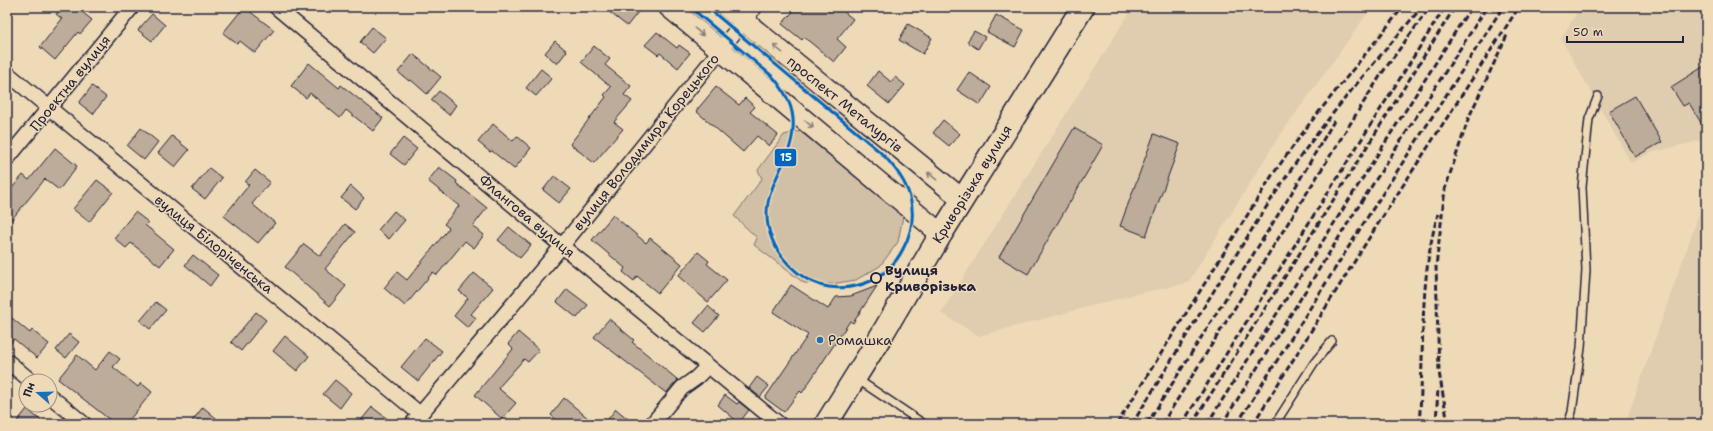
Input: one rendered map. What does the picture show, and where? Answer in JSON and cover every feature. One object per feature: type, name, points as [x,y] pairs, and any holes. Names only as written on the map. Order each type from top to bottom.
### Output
[{"type":"main road","points":[[669,7],[941,234]]},
{"type":"main road","name":"проспект Металургів","points":[[727,7],[749,14],[962,200]]},
{"type":"main road","name":"Криворізька вулиця","points":[[826,424],[941,234],[1083,7]]},
{"type":"street","name":"Проектна вулиця","points":[[7,159],[50,109],[132,7]]},
{"type":"street","name":"Флангова вулиця","points":[[276,7],[562,246],[780,424]]},
{"type":"street","name":"вулиця Володимира Корецького","points":[[416,419],[562,246],[749,14]]},
{"type":"street","name":"вулиця Білоріченська","points":[[7,73],[416,419]]},
{"type":"street","points":[[7,361],[21,373]]},
{"type":"street","points":[[652,424],[682,388],[696,378],[708,366]]},
{"type":"street","points":[[58,403],[84,424]]},
{"type":"lane","points":[[1568,424],[1572,412],[1581,348],[1586,270],[1582,187],[1589,119],[1598,96]]},
{"type":"lane","points":[[1275,424],[1314,363],[1332,341]]},
{"type":"lane","points":[[855,378],[924,424]]},
{"type":"shaded area","points":[[1133,7],[1372,7],[1276,141],[1188,283],[1136,294],[979,336],[941,313]]},
{"type":"shaded area","points":[[1580,7],[1706,7],[1706,139],[1650,153],[1631,163],[1561,39]]},
{"type":"shaded area","points":[[800,131],[903,216],[898,242],[880,266],[856,280],[831,284],[804,283],[754,245],[757,238],[734,216],[762,179],[758,170],[784,135]]},
{"type":"shaded area","points":[[1706,194],[1706,424],[1625,424],[1681,265]]},
{"type":"building","points":[[62,7],[76,7],[92,20],[80,34],[78,32],[55,60],[40,47],[62,19],[56,14]]},
{"type":"building","points":[[244,7],[274,30],[255,53],[240,41],[237,44],[223,33]]},
{"type":"building","points":[[603,7],[642,7],[627,26]]},
{"type":"building","points":[[797,7],[838,7],[853,19],[837,39],[846,47],[834,62],[804,37],[802,40],[782,24]]},
{"type":"building","points":[[152,14],[165,25],[152,41],[138,30]]},
{"type":"building","points":[[996,15],[1024,30],[1015,47],[987,32]]},
{"type":"building","points":[[908,24],[932,38],[923,54],[899,40]]},
{"type":"building","points":[[372,27],[386,38],[373,53],[360,42]]},
{"type":"building","points":[[974,31],[985,37],[978,49],[967,42]]},
{"type":"building","points":[[657,32],[677,48],[679,45],[690,53],[678,68],[660,53],[658,55],[645,45]]},
{"type":"building","points":[[555,41],[567,51],[557,64],[545,53]]},
{"type":"building","points":[[594,46],[610,59],[605,65],[631,86],[624,95],[632,101],[614,122],[623,129],[594,163],[570,144],[606,97],[604,95],[611,87],[581,62]]},
{"type":"building","points":[[413,54],[441,77],[427,94],[411,80],[409,81],[398,72]]},
{"type":"building","points":[[309,63],[339,88],[341,85],[383,118],[373,131],[346,110],[340,118],[310,93],[306,98],[291,86]]},
{"type":"building","points":[[1706,65],[1706,131],[1689,103],[1683,106],[1671,87]]},
{"type":"building","points":[[541,69],[552,78],[536,96],[526,88]]},
{"type":"building","points":[[878,71],[891,82],[895,77],[905,85],[889,104],[867,86]]},
{"type":"building","points":[[969,72],[991,87],[980,105],[957,90]]},
{"type":"building","points":[[92,86],[106,97],[93,114],[79,103]]},
{"type":"building","points":[[716,87],[739,105],[745,98],[755,107],[750,112],[778,135],[769,146],[757,136],[743,152],[696,111]]},
{"type":"building","points":[[439,91],[456,105],[449,115],[431,100]]},
{"type":"building","points":[[1635,96],[1662,142],[1635,157],[1609,111]]},
{"type":"building","points":[[943,120],[960,134],[949,146],[933,133]]},
{"type":"building","points":[[493,124],[513,141],[517,136],[531,148],[514,169],[492,151],[490,152],[478,142]]},
{"type":"building","points":[[141,128],[158,142],[144,160],[127,146]]},
{"type":"building","points":[[1074,128],[1103,145],[1028,274],[999,257]]},
{"type":"building","points":[[1154,134],[1180,144],[1146,236],[1120,226]]},
{"type":"building","points":[[172,136],[189,150],[175,167],[158,153]]},
{"type":"building","points":[[403,138],[417,149],[404,165],[390,154]]},
{"type":"building","points":[[55,148],[77,166],[59,190],[45,179],[7,225],[7,194],[23,175],[29,180]]},
{"type":"building","points":[[439,167],[487,208],[473,226],[484,235],[474,248],[465,241],[437,275],[433,272],[405,306],[384,288],[397,272],[407,280],[449,228],[444,224],[459,206],[428,181]]},
{"type":"building","points":[[209,168],[222,178],[205,199],[192,189]]},
{"type":"building","points":[[255,170],[270,182],[252,204],[275,223],[258,243],[224,216],[249,185],[245,182]]},
{"type":"building","points":[[554,176],[571,189],[559,203],[543,190]]},
{"type":"building","points":[[97,180],[113,192],[89,222],[73,209]]},
{"type":"building","points":[[351,186],[364,198],[355,209],[341,198]]},
{"type":"building","points":[[394,211],[405,220],[389,239],[378,230]]},
{"type":"building","points":[[135,212],[148,222],[145,225],[174,249],[160,266],[131,243],[126,248],[114,238]]},
{"type":"building","points":[[613,215],[646,243],[650,238],[682,264],[658,293],[637,276],[634,281],[623,272],[625,268],[592,240]]},
{"type":"building","points":[[345,224],[355,232],[325,269],[346,286],[330,306],[285,267],[304,244],[320,256]]},
{"type":"building","points":[[509,227],[531,245],[520,258],[498,240]]},
{"type":"building","points":[[698,252],[709,261],[707,264],[727,280],[708,302],[678,276]]},
{"type":"building","points":[[193,255],[218,275],[210,286],[185,265]]},
{"type":"building","points":[[474,273],[493,288],[471,314],[476,318],[468,328],[454,316],[468,298],[459,291]]},
{"type":"building","points":[[791,285],[828,309],[836,297],[851,296],[877,286],[853,323],[850,321],[802,393],[800,391],[784,412],[765,398],[808,335],[773,312]]},
{"type":"building","points":[[567,289],[588,305],[577,318],[557,302]]},
{"type":"building","points":[[156,302],[166,310],[150,329],[140,321]]},
{"type":"building","points":[[708,306],[719,316],[705,332],[694,323]]},
{"type":"building","points":[[256,312],[266,320],[241,351],[231,342]]},
{"type":"building","points":[[7,314],[30,333],[32,330],[49,344],[37,358],[14,339],[7,348]]},
{"type":"building","points":[[609,319],[634,340],[632,342],[678,380],[666,393],[594,337]]},
{"type":"building","points":[[518,332],[539,350],[528,362],[524,359],[498,388],[516,403],[502,419],[475,395],[513,349],[508,344]]},
{"type":"building","points":[[69,334],[79,342],[66,358],[56,350]]},
{"type":"building","points":[[285,336],[309,356],[297,371],[273,351]]},
{"type":"building","points":[[425,338],[442,351],[418,381],[401,367]]},
{"type":"building","points":[[110,351],[120,359],[113,367],[138,387],[141,383],[152,392],[126,424],[115,424],[58,379],[77,355],[95,370]]},
{"type":"building","points":[[757,377],[769,386],[760,397],[749,388]]},
{"type":"building","points":[[335,380],[351,393],[340,408],[323,394]]},
{"type":"building","points":[[725,395],[737,404],[739,402],[749,410],[739,423],[718,405]]},
{"type":"building","points":[[564,398],[595,424],[561,424],[551,415]]},
{"type":"building","points":[[203,407],[223,424],[190,424]]},
{"type":"building","points":[[372,407],[394,424],[358,424]]},
{"type":"building","points":[[616,409],[634,424],[604,424]]},
{"type":"building","points":[[24,413],[32,413],[45,424],[15,424]]},
{"type":"railway","points":[[1117,424],[1273,174],[1310,123],[1403,7]]},
{"type":"railway","points":[[1132,424],[1245,240],[1284,180],[1316,135],[1350,92],[1422,7]]},
{"type":"railway","points":[[1162,424],[1382,73],[1430,7]]},
{"type":"railway","points":[[1182,424],[1445,7]]},
{"type":"railway","points":[[1192,424],[1455,7]]},
{"type":"railway","points":[[1207,424],[1471,7]]},
{"type":"railway","points":[[1222,424],[1353,215],[1487,7]]},
{"type":"railway","points":[[1237,424],[1365,221],[1503,7]]},
{"type":"railway","points":[[1253,424],[1376,227],[1519,7]]},
{"type":"railway","points":[[1448,424],[1439,372],[1436,267],[1445,189],[1469,117],[1508,33]]},
{"type":"railway","points":[[1147,424],[1296,186],[1334,121]]},
{"type":"railway","points":[[1419,424],[1423,318],[1427,266],[1438,214]]},
{"type":"railway","points":[[1436,424],[1438,388]]},
{"type":"transit line","name":"15","points":[[690,7],[773,77],[789,101],[793,115],[792,137],[788,152],[772,189],[768,202],[767,215],[768,227],[772,239],[785,261],[805,278],[829,287],[838,288],[855,286],[871,281],[881,275],[890,268],[903,249],[909,235],[912,222],[910,197],[899,174],[880,152],[707,7]]},
{"type":"place","name":"Вулиця Криворізька","points":[[876,278]]},
{"type":"place","name":"Ромашка","points":[[820,340]]}]
